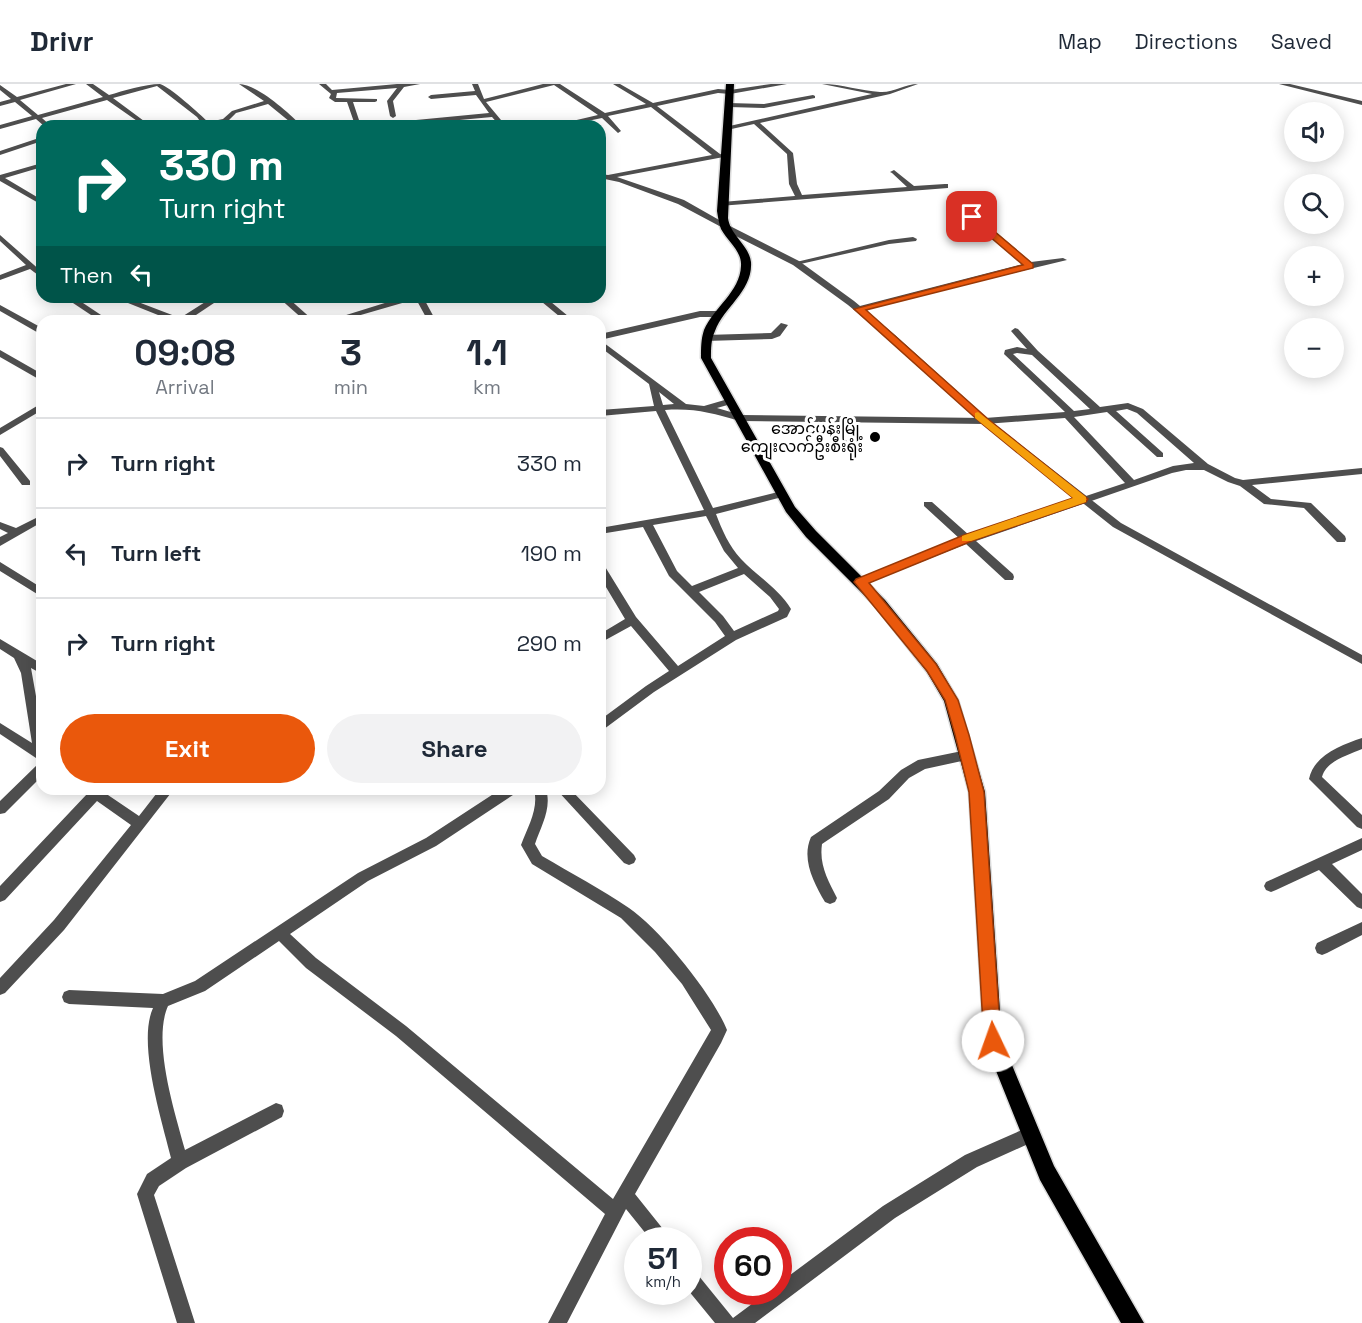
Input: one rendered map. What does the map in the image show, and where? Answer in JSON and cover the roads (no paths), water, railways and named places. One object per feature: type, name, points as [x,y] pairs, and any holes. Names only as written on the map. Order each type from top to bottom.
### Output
[{"type":"main road","points":[[730,94],[728,128],[722,156],[724,227],[744,254],[747,265],[744,277],[726,306],[717,314],[706,338],[706,358],[728,402],[740,418],[782,494],[811,534],[880,603],[937,676],[951,700],[976,792],[993,1041],[1047,1173],[1133,1323]]},
{"type":"street","points":[[0,104],[73,84]]},
{"type":"street","points":[[89,84],[139,120]]},
{"type":"street","points":[[0,127],[158,84],[198,120]]},
{"type":"street","points":[[242,84],[258,89],[268,102],[291,120]]},
{"type":"street","points":[[322,84],[327,91],[417,84]]},
{"type":"street","points":[[476,84],[482,101],[497,120]]},
{"type":"street","points":[[482,101],[551,84]]},
{"type":"street","points":[[556,84],[603,115],[618,131]]},
{"type":"street","points":[[616,84],[652,105],[722,156]]},
{"type":"street","points":[[730,94],[784,84]]},
{"type":"street","points":[[825,84],[883,94]]},
{"type":"street","points":[[728,128],[883,94],[915,84]]},
{"type":"street","points":[[1282,84],[1362,103]]},
{"type":"street","points":[[0,87],[41,120]]},
{"type":"street","points":[[393,116],[390,101],[401,87]]},
{"type":"street","points":[[335,91],[333,99],[375,100]]},
{"type":"street","points":[[581,120],[718,91],[764,106],[813,96]]},
{"type":"street","points":[[431,97],[478,93]]},
{"type":"street","points":[[349,100],[356,120]]},
{"type":"street","points":[[226,120],[234,112],[268,102]]},
{"type":"street","points":[[438,120],[492,115]]},
{"type":"street","points":[[757,123],[789,153],[793,184],[799,198]]},
{"type":"street","points":[[0,153],[36,141]]},
{"type":"street","points":[[606,175],[722,156]]},
{"type":"street","points":[[0,178],[36,167]]},
{"type":"street","points":[[894,172],[912,188]]},
{"type":"street","points":[[606,177],[681,202],[724,227],[796,263],[859,309],[985,421],[1082,499],[1138,537],[1362,660]]},
{"type":"street","points":[[0,178],[36,199]]},
{"type":"street","points":[[606,184],[621,180]]},
{"type":"street","points":[[722,204],[945,186]]},
{"type":"street","points":[[955,202],[1030,266]]},
{"type":"street","points":[[0,237],[36,270]]},
{"type":"street","points":[[796,263],[888,242],[913,239]]},
{"type":"street","points":[[859,309],[1030,266],[1063,260]]},
{"type":"street","points":[[0,278],[30,266]]},
{"type":"street","points":[[78,303],[96,315]]},
{"type":"street","points":[[133,303],[165,315]]},
{"type":"street","points":[[190,315],[210,303]]},
{"type":"street","points":[[289,303],[303,315]]},
{"type":"street","points":[[352,315],[392,303]]},
{"type":"street","points":[[548,303],[562,315]]},
{"type":"street","points":[[0,307],[36,328]]},
{"type":"street","points":[[606,336],[700,314],[717,314]]},
{"type":"street","points":[[706,338],[772,336],[777,334],[784,325]]},
{"type":"street","points":[[1015,331],[1035,353],[1098,411]]},
{"type":"street","points":[[606,348],[683,406]]},
{"type":"street","points":[[1035,353],[1017,350],[1008,352],[1070,415],[1132,484]]},
{"type":"street","points":[[0,353],[36,374]]},
{"type":"street","points":[[606,722],[676,672],[732,637],[783,614],[784,609],[732,556],[715,527],[711,512],[658,410],[653,385]]},
{"type":"street","points":[[707,408],[728,402]]},
{"type":"street","points":[[606,413],[658,410],[683,406],[707,408],[740,418],[985,421],[1070,415],[1128,406],[1136,408],[1204,466],[1228,480],[1243,483],[1362,471]]},
{"type":"street","points":[[1109,409],[1160,455]]},
{"type":"street","points":[[0,432],[36,410]]},
{"type":"street","points":[[0,450],[26,483]]},
{"type":"street","points":[[861,582],[968,538],[1082,499],[1184,468],[1204,466]]},
{"type":"street","points":[[1243,483],[1268,502],[1307,505],[1341,539]]},
{"type":"street","points":[[606,529],[711,512],[782,494]]},
{"type":"street","points":[[928,504],[968,538],[1009,578]]},
{"type":"street","points":[[0,542],[36,521]]},
{"type":"street","points":[[647,524],[674,573],[719,619],[732,637]]},
{"type":"street","points":[[0,525],[16,532]]},
{"type":"street","points":[[0,566],[36,589]]},
{"type":"street","points":[[690,591],[746,570]]},
{"type":"street","points":[[606,581],[632,620],[676,672]]},
{"type":"street","points":[[606,635],[632,620]]},
{"type":"street","points":[[0,643],[36,666]]},
{"type":"street","points":[[18,654],[27,673],[36,729]]},
{"type":"street","points":[[1,731],[36,756]]},
{"type":"street","points":[[1362,743],[1320,764],[1315,771],[1316,779],[1362,823]]},
{"type":"street","points":[[830,898],[818,879],[814,852],[816,841],[884,795],[905,774],[922,764],[967,755]]},
{"type":"street","points":[[0,809],[36,766]]},
{"type":"street","points":[[0,896],[90,795]]},
{"type":"street","points":[[101,795],[140,824]]},
{"type":"street","points":[[0,988],[59,925],[163,795]]},
{"type":"street","points":[[69,997],[163,1001],[200,986],[363,877],[431,842],[502,795]]},
{"type":"street","points":[[542,795],[540,814],[528,845],[530,852],[537,860],[626,914],[660,947],[687,979],[716,1022],[718,1030],[716,1038],[615,1212],[556,1323]]},
{"type":"street","points":[[568,795],[629,859]]},
{"type":"street","points":[[1271,886],[1362,844]]},
{"type":"street","points":[[1321,863],[1362,903]]},
{"type":"street","points":[[1322,948],[1362,928]]},
{"type":"street","points":[[281,933],[311,963],[401,1031],[615,1212]]},
{"type":"street","points":[[163,1001],[155,1016],[157,1062],[180,1162]]},
{"type":"street","points":[[186,1323],[145,1194],[153,1180],[180,1162],[276,1111]]},
{"type":"street","points":[[740,1323],[890,1212],[971,1161],[1031,1134]]},
{"type":"street","points":[[626,1196],[651,1227]]},
{"type":"street","points":[[702,1293],[726,1323]]},
{"type":"place","name":"အောင်ပန်းမြို့ ကျေးလက်ဦးစီးရုံး","points":[[875,437]]}]
